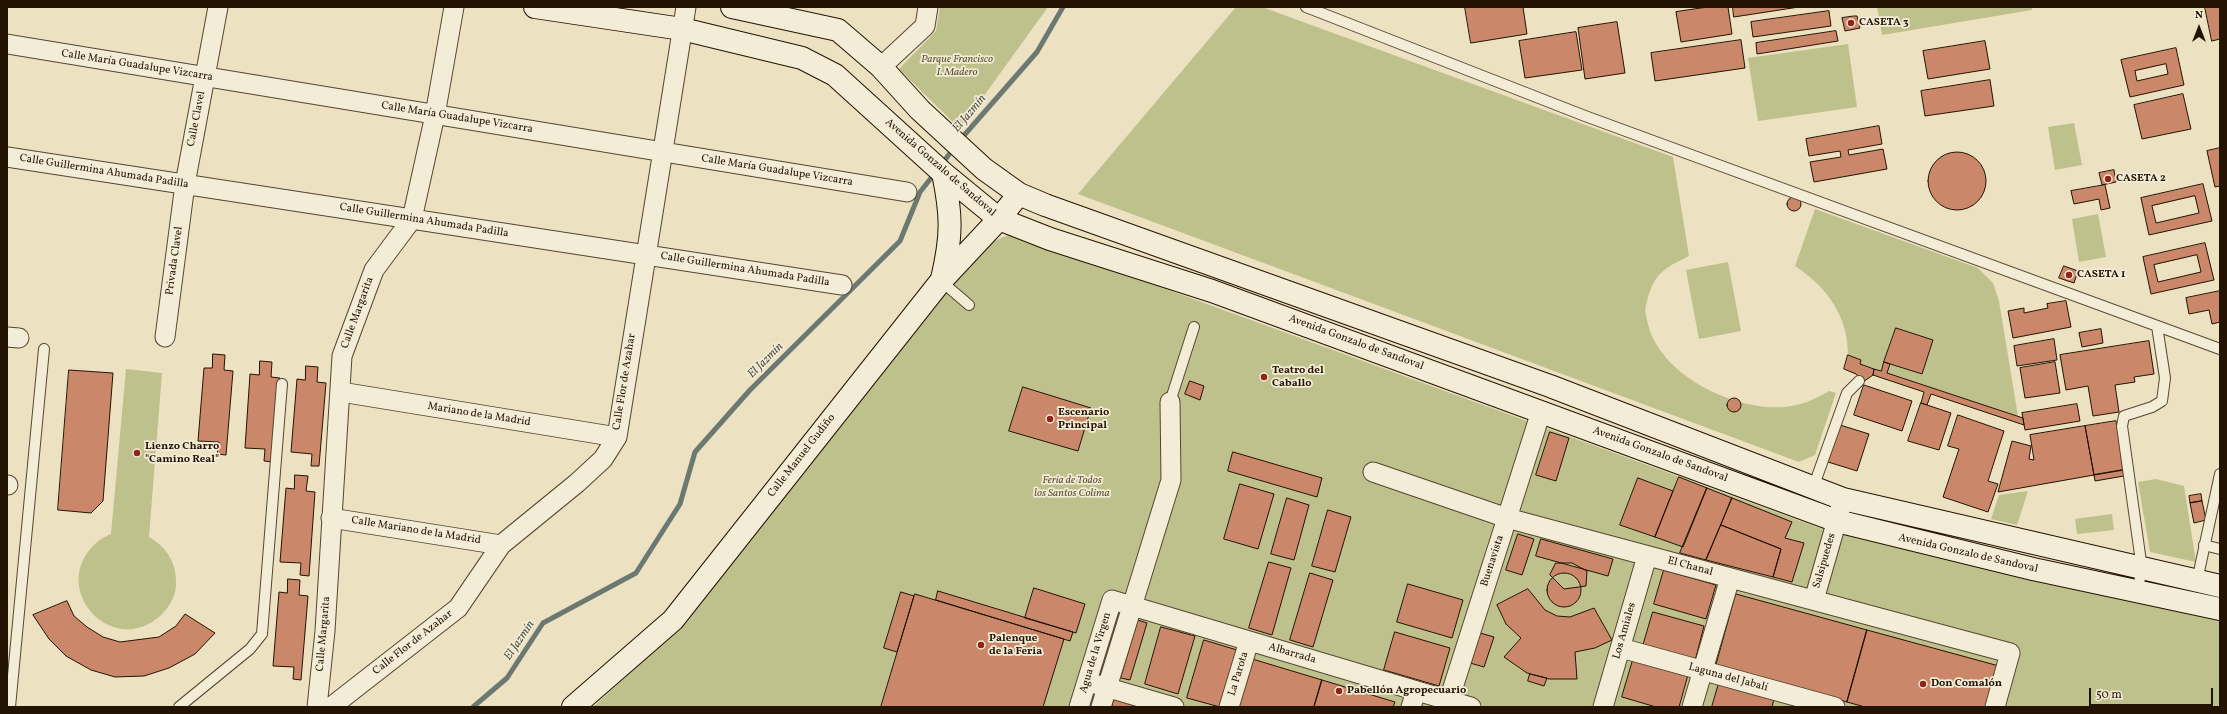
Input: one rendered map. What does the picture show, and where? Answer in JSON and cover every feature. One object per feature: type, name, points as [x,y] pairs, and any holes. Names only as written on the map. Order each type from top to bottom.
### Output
[{"type":"main road","name":"Avenida Gonzalo de Sandoval","points":[[535,7],[682,29],[802,58],[835,75],[938,169],[999,219],[1050,239],[1227,296],[1837,521],[1941,548],[2220,609]]},
{"type":"main road","points":[[732,7],[838,30],[881,67],[920,110],[984,169],[1019,194],[1045,205],[1550,386],[1843,499],[2142,570],[2220,586]]},
{"type":"main road","points":[[938,169],[951,217],[948,251],[941,281]]},
{"type":"main road","name":"Calle Manuel Gudiño","points":[[573,707],[673,620],[941,281],[999,219],[1019,194]]},
{"type":"street","name":"Calle Clavel","points":[[185,184],[218,7]]},
{"type":"street","name":"Calle Margarita","points":[[317,707],[325,631],[331,518],[341,392],[342,356],[374,270],[412,219],[435,115],[454,7]]},
{"type":"street","name":"Calle Flor de Azahar","points":[[331,707],[458,608],[501,545],[577,483],[603,459],[616,437],[686,7]]},
{"type":"street","points":[[881,67],[925,26],[928,7]]},
{"type":"street","name":"Calle María Guadalupe Vizcarra","points":[[7,44],[907,192]]},
{"type":"street","name":"Calle Guillermina Ahumada Padilla","points":[[7,157],[842,285]]},
{"type":"street","name":"Privada Clavel","points":[[165,337],[185,184]]},
{"type":"street","name":"Mariano de la Madrid","points":[[341,392],[616,437]]},
{"type":"street","name":"Agua de la Virgen","points":[[1101,707],[1171,480],[1170,402]]},
{"type":"street","name":"Buenavista","points":[[1449,700],[1538,421]]},
{"type":"street","name":"El Chanal","points":[[1373,472],[1507,518],[2010,653],[1995,707]]},
{"type":"street","name":"Salsipuedes","points":[[1814,600],[1843,499]]},
{"type":"street","name":"Calle Mariano de la Madrid","points":[[331,518],[501,545]]},
{"type":"street","name":"Los Amiales","points":[[1603,707],[1647,556]]},
{"type":"street","points":[[1692,707],[1730,578]]},
{"type":"street","name":"Agua de la Virgen","points":[[1080,707],[1112,600]]},
{"type":"street","name":"Albarrada","points":[[1112,600],[1249,641],[1414,699],[1449,700],[1471,707]]},
{"type":"street","name":"La Parota","points":[[1229,707],[1249,641]]},
{"type":"street","name":"Laguna del Jabalí","points":[[1621,648],[1702,671],[1785,700],[1835,707]]},
{"type":"street","points":[[1087,681],[1174,707]]},
{"type":"lane","points":[[1306,7],[1585,116],[2220,349]]},
{"type":"lane","points":[[941,281],[969,304]]},
{"type":"lane","points":[[2137,592],[2142,570],[2122,426],[2124,416],[2152,407],[2162,401],[2165,378],[2157,326]]},
{"type":"lane","points":[[1170,402],[1194,327]]},
{"type":"lane","points":[[10,707],[44,349]]},
{"type":"lane","points":[[1813,488],[1847,393],[1859,381]]},
{"type":"lane","points":[[179,707],[250,649],[262,634],[282,384]]},
{"type":"lane","points":[[2198,581],[2204,545],[2216,502],[2220,474]]},
{"type":"lane","points":[[2204,545],[2220,549]]},
{"type":"green space","name":"Parque Francisco I. Madero","points":[[940,7],[1048,7],[960,129],[899,69],[936,31]]},
{"type":"green space","points":[[1236,7],[1262,7],[1673,157],[1689,256],[1663,271],[1654,282],[1650,291],[1646,304],[1646,312],[1648,324],[1655,342],[1667,359],[1683,374],[1722,396],[1743,403],[1764,407],[1784,407],[1808,402],[1829,391],[1836,393],[1815,455],[1799,462],[1078,194]]},
{"type":"green space","points":[[1877,7],[2032,7],[2032,10],[1882,35]]},
{"type":"green space","points":[[1848,44],[1857,107],[1758,121],[1748,58]]},
{"type":"green space","points":[[2074,123],[2082,165],[2055,170],[2048,127]]},
{"type":"green space","points":[[1815,209],[1978,268],[1993,283],[1999,301],[2018,416],[1887,373],[1890,364],[1922,374],[1933,340],[1896,328],[1881,371],[1860,364],[1861,360],[1848,355],[1844,328],[1840,315],[1834,304],[1817,283],[1795,266]]},
{"type":"green space","points":[[2098,214],[2106,257],[2079,262],[2072,219]]},
{"type":"green space","name":"Feria de Todos los Santos Colima","points":[[1013,233],[1825,530],[2220,621],[2220,707],[593,707],[681,626],[974,259],[994,241]]},
{"type":"green space","points":[[1728,262],[1741,331],[1699,339],[1686,270]]},
{"type":"green space","name":"Lienzo Charro \"Camino Real\"","points":[[126,369],[162,373],[149,537],[165,550],[172,561],[176,586],[172,600],[167,609],[160,616],[141,627],[123,629],[106,624],[92,612],[82,597],[79,579],[83,561],[96,543],[111,534]]},
{"type":"green space","points":[[2156,479],[2184,486],[2196,562],[2150,552],[2138,482]]},
{"type":"green space","points":[[2028,491],[2017,525],[1991,519],[1999,495]]},
{"type":"green space","points":[[2112,514],[2114,530],[2077,534],[2075,519]]},
{"type":"building","points":[[1465,7],[1523,7],[1527,34],[1471,43]]},
{"type":"building","points":[[1708,7],[1728,7],[1732,34],[1681,42],[1676,12]]},
{"type":"building","points":[[1733,7],[1799,7],[1734,17]]},
{"type":"building","points":[[2205,7],[2220,7],[2220,39],[2212,41]]},
{"type":"building","points":[[1829,11],[1831,26],[1753,37],[1751,22]]},
{"type":"building","name":"CASETA 3","points":[[1857,16],[1860,28],[1845,31],[1842,18]]},
{"type":"building","points":[[1617,22],[1625,73],[1585,79],[1578,28]]},
{"type":"building","points":[[1836,31],[1838,41],[1757,54],[1756,43]]},
{"type":"building","points":[[1576,32],[1582,70],[1525,78],[1519,41]]},
{"type":"building","points":[[1741,40],[1745,68],[1655,81],[1651,53]]},
{"type":"building","points":[[1985,41],[1990,69],[1928,79],[1923,51]]},
{"type":"building","points":[[2176,48],[2184,85],[2130,97],[2121,60]],"holes":[[[2166,64],[2168,74],[2137,81],[2135,71]]]},
{"type":"building","points":[[1990,80],[1994,106],[1925,116],[1921,91]]},
{"type":"building","points":[[2183,94],[2191,129],[2142,139],[2134,105]]},
{"type":"building","points":[[1879,126],[1882,144],[1848,150],[1849,155],[1883,149],[1887,169],[1814,182],[1810,162],[1841,157],[1840,151],[1809,156],[1806,139]]},
{"type":"building","points":[[2220,148],[2220,186],[2215,187],[2207,151]]},
{"type":"building","points":[[1951,152],[1963,152],[1978,160],[1986,175],[1986,187],[1978,202],[1963,210],[1951,210],[1936,202],[1928,187],[1928,175],[1936,160]]},
{"type":"building","name":"CASETA 2","points":[[2114,170],[2116,182],[2102,185],[2099,173]]},
{"type":"building","points":[[2203,184],[2212,221],[2149,235],[2141,198]],"holes":[[[2195,196],[2199,213],[2156,223],[2152,206]]]},
{"type":"building","points":[[2105,185],[2110,208],[2101,210],[2099,199],[2074,204],[2071,191]]},
{"type":"building","points":[[1794,197],[1799,199],[1801,204],[1799,209],[1794,211],[1789,209],[1787,204],[1789,199]]},
{"type":"building","points":[[2205,243],[2214,280],[2151,294],[2143,257]],"holes":[[[2197,255],[2201,272],[2158,282],[2154,265]]]},
{"type":"building","name":"CASETA 1","points":[[2064,266],[2078,271],[2074,283],[2059,278]]},
{"type":"building","points":[[2220,291],[2220,322],[2212,324],[2209,310],[2189,314],[2186,298]]},
{"type":"building","points":[[2066,301],[2071,327],[2013,338],[2008,311],[2024,308],[2024,313],[2048,308],[2047,304]]},
{"type":"building","points":[[1896,328],[1933,340],[1922,374],[1884,362]]},
{"type":"building","points":[[2101,329],[2103,343],[2082,347],[2079,333]]},
{"type":"building","points":[[2054,339],[2057,360],[2017,366],[2014,346]]},
{"type":"building","points":[[2149,341],[2154,374],[2134,377],[2135,382],[2115,385],[2119,412],[2093,416],[2088,386],[2066,390],[2060,355]]},
{"type":"building","points":[[213,354],[225,355],[224,370],[233,371],[226,455],[217,454],[219,442],[198,441],[204,368],[212,368]]},
{"type":"building","points":[[1848,355],[1861,360],[1860,364],[1874,369],[1873,375],[1863,382],[1856,374],[1844,369]]},
{"type":"building","points":[[260,361],[272,362],[271,377],[280,378],[273,462],[264,461],[265,449],[245,448],[250,374],[259,375]]},
{"type":"building","points":[[1884,362],[1890,364],[1887,373],[2023,418],[2024,425],[1931,394],[1927,405],[1921,403],[1924,392],[1873,375],[1874,369],[1881,371]]},
{"type":"building","points":[[2055,362],[2060,393],[2025,398],[2020,368]]},
{"type":"building","points":[[306,366],[318,367],[317,382],[326,383],[319,466],[311,466],[312,454],[291,452],[297,379],[305,380]]},
{"type":"building","points":[[69,370],[113,373],[103,501],[91,513],[58,510]]},
{"type":"building","points":[[1190,381],[1204,386],[1200,400],[1185,394]]},
{"type":"building","points":[[1864,385],[1912,401],[1902,431],[1854,415]]},
{"type":"building","name":"Escenario Principal","points":[[1023,387],[1091,408],[1078,451],[1009,431]]},
{"type":"building","points":[[1734,398],[1739,400],[1741,405],[1739,410],[1734,412],[1729,410],[1727,405],[1729,400]]},
{"type":"building","points":[[1921,403],[1951,413],[1939,450],[1908,441]]},
{"type":"building","points":[[2077,404],[2080,421],[2025,430],[2022,413]]},
{"type":"building","points":[[1958,415],[2004,431],[1988,481],[1998,484],[1988,512],[1943,497],[1959,449],[1948,446]]},
{"type":"building","points":[[2116,421],[2124,470],[2094,475],[2085,426]]},
{"type":"building","points":[[1840,425],[1869,434],[1857,471],[1828,462]]},
{"type":"building","points":[[2085,426],[2094,475],[1998,492],[2012,441],[2031,446],[2029,459],[2034,460],[2030,435]]},
{"type":"building","points":[[1550,432],[1569,438],[1556,481],[1536,475]]},
{"type":"building","points":[[1233,452],[1322,478],[1317,497],[1228,471]]},
{"type":"building","points":[[2123,470],[2124,476],[2095,481],[2094,475]]},
{"type":"building","points":[[295,475],[308,476],[306,491],[315,492],[309,576],[300,575],[301,563],[280,562],[286,488],[294,489]]},
{"type":"building","points":[[1679,477],[1707,488],[1683,547],[1655,537]]},
{"type":"building","points":[[1638,478],[1673,491],[1655,537],[1620,525]]},
{"type":"building","points":[[1240,484],[1274,494],[1258,549],[1224,539]]},
{"type":"building","points":[[1707,488],[1732,498],[1706,560],[1680,553]]},
{"type":"building","points":[[2201,494],[2202,501],[2190,503],[2189,496]]},
{"type":"building","points":[[1287,498],[1309,505],[1294,560],[1271,554]]},
{"type":"building","points":[[1732,498],[1792,522],[1785,538],[1804,543],[1792,582],[1773,577],[1781,549],[1721,525]]},
{"type":"building","points":[[2202,501],[2206,520],[2194,523],[2190,503]]},
{"type":"building","points":[[1328,510],[1351,517],[1335,572],[1312,566]]},
{"type":"building","points":[[1721,525],[1781,549],[1773,577],[1706,560]]},
{"type":"building","points":[[1518,534],[1534,539],[1522,575],[1506,570]]},
{"type":"building","points":[[1541,539],[1613,559],[1608,576],[1536,556]]},
{"type":"building","points":[[1269,562],[1291,568],[1272,635],[1249,628]]},
{"type":"building","points":[[1556,563],[1572,563],[1587,571],[1586,586],[1564,589],[1550,575]]},
{"type":"building","points":[[1664,570],[1716,585],[1706,619],[1654,604]]},
{"type":"building","points":[[1310,573],[1333,580],[1313,647],[1290,640]]},
{"type":"building","points":[[1561,573],[1567,573],[1571,574],[1578,580],[1581,590],[1580,597],[1574,604],[1567,607],[1561,607],[1557,606],[1550,600],[1547,593],[1547,587],[1548,583],[1554,576]]},
{"type":"building","points":[[288,579],[300,580],[299,595],[308,596],[301,680],[293,679],[294,667],[273,666],[279,592],[287,593]]},
{"type":"building","points":[[1408,584],[1463,600],[1452,638],[1397,622]]},
{"type":"building","points":[[1034,588],[1085,604],[1076,633],[1025,618]]},
{"type":"building","points":[[1528,589],[1545,610],[1557,616],[1570,617],[1594,608],[1612,640],[1595,648],[1575,652],[1577,679],[1549,679],[1527,673],[1504,657],[1521,638],[1506,624],[1497,605]]},
{"type":"building","points":[[938,591],[1073,632],[1070,641],[936,600]]},
{"type":"building","points":[[901,592],[914,596],[897,652],[884,648]]},
{"type":"building","name":"Palenque de la Feria","points":[[915,594],[1064,639],[1043,707],[881,707]]},
{"type":"building","points":[[1736,594],[1867,630],[1847,702],[1716,666]]},
{"type":"building","points":[[67,601],[74,616],[87,627],[103,637],[120,642],[159,637],[176,626],[185,614],[215,633],[195,654],[169,668],[144,676],[115,677],[91,670],[66,656],[49,639],[33,615]]},
{"type":"building","points":[[1653,612],[1704,626],[1695,661],[1643,646]]},
{"type":"building","points":[[1115,613],[1125,616],[1107,673],[1098,670]]},
{"type":"building","points":[[1138,620],[1147,623],[1130,680],[1121,678]]},
{"type":"building","points":[[1161,627],[1195,636],[1178,694],[1145,684]]},
{"type":"building","name":"Don Comalón","points":[[1867,630],[1999,666],[1988,707],[1865,707],[1847,702]]},
{"type":"building","points":[[1395,632],[1450,648],[1439,686],[1384,670]]},
{"type":"building","points":[[1480,633],[1494,637],[1484,667],[1470,663]]},
{"type":"building","points":[[1204,640],[1237,650],[1220,707],[1187,698]]},
{"type":"building","points":[[1249,658],[1322,680],[1314,707],[1234,707]]},
{"type":"building","points":[[1633,660],[1688,675],[1679,707],[1656,707],[1622,697]]},
{"type":"building","points":[[1530,674],[1547,678],[1544,686],[1528,681]]},
{"type":"building","name":"Pabellón Agropecuario","points":[[1322,680],[1395,702],[1393,707],[1314,707]]},
{"type":"building","points":[[1719,683],[1774,699],[1772,707],[1712,707]]},
{"type":"building","points":[[1115,696],[1154,707],[1112,707]]},
{"type":"waterway","name":"El Jazmín","points":[[960,140],[1037,52],[1063,7]]},
{"type":"waterway","name":"El Jazmín","points":[[941,165],[954,148]]},
{"type":"waterway","name":"El Jazmín","points":[[473,707],[507,678],[543,623],[636,573],[680,504],[695,452],[750,390],[900,241],[920,192],[935,173]]},
{"type":"place","name":"CASETA 3","points":[[1851,23]]},
{"type":"place","name":"CASETA 2","points":[[2108,179]]},
{"type":"place","name":"CASETA 1","points":[[2069,275]]},
{"type":"place","name":"Teatro del Caballo","points":[[1264,377]]},
{"type":"place","name":"Escenario Principal","points":[[1050,419]]},
{"type":"place","name":"Lienzo Charro \"Camino Real\"","points":[[137,453]]},
{"type":"place","name":"Palenque de la Feria","points":[[981,645]]},
{"type":"place","name":"Don Comalón","points":[[1923,684]]},
{"type":"place","name":"Pabellón Agropecuario","points":[[1339,691]]}]
